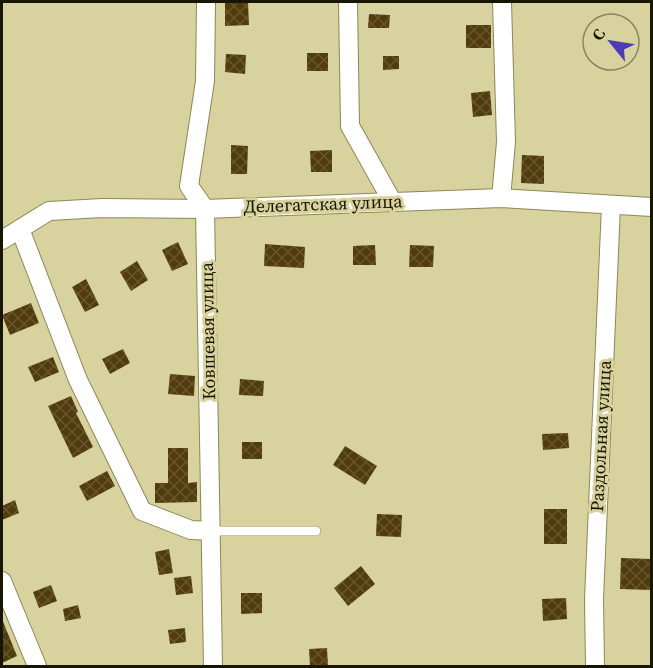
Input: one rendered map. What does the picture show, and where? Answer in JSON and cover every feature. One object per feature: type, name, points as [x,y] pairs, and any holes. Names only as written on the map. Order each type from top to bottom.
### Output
[{"type":"street","points":[[205,209],[189,186],[205,81],[206,2]]},
{"type":"street","points":[[348,2],[350,126],[392,201]]},
{"type":"street","points":[[501,198],[506,142],[502,2]]},
{"type":"street","name":"Делегатская улица","points":[[2,240],[48,211],[205,209],[501,198],[651,207]]},
{"type":"street","name":"Раздольная улица","points":[[595,666],[594,599],[611,205]]},
{"type":"street","name":"Ковшевая улица","points":[[205,209],[213,666]]},
{"type":"street","points":[[20,229],[78,380],[142,511],[176,526],[212,531]]},
{"type":"street","points":[[2,581],[37,666]]},
{"type":"lane","points":[[212,531],[316,531]]},
{"type":"building","points":[[248,2],[249,25],[225,26],[225,3]]},
{"type":"building","points":[[369,14],[390,15],[389,28],[368,28]]},
{"type":"building","points":[[466,25],[491,25],[491,48],[466,48]]},
{"type":"building","points":[[307,53],[328,53],[328,71],[307,71]]},
{"type":"building","points":[[226,54],[246,55],[245,74],[225,72]]},
{"type":"building","points":[[383,56],[399,56],[399,69],[383,70]]},
{"type":"building","points":[[490,91],[492,115],[473,117],[471,93]]},
{"type":"building","points":[[231,145],[248,146],[247,174],[231,174]]},
{"type":"building","points":[[332,150],[332,172],[311,172],[310,151]]},
{"type":"building","points":[[522,155],[544,156],[544,184],[521,183]]},
{"type":"building","points":[[178,242],[188,264],[172,271],[162,250]]},
{"type":"building","points":[[265,244],[305,247],[304,268],[264,266]]},
{"type":"building","points":[[375,245],[376,265],[353,265],[353,246]]},
{"type":"building","points":[[410,245],[434,246],[433,267],[409,267]]},
{"type":"building","points":[[137,261],[148,280],[131,291],[120,272]]},
{"type":"building","points":[[86,279],[99,305],[85,312],[72,287]]},
{"type":"building","points":[[31,303],[39,323],[10,335],[2,315]]},
{"type":"building","points":[[123,349],[130,363],[110,374],[102,359]]},
{"type":"building","points":[[53,357],[59,372],[35,382],[28,367]]},
{"type":"building","points":[[170,374],[195,376],[194,396],[168,394]]},
{"type":"building","points":[[240,379],[264,381],[263,396],[239,395]]},
{"type":"building","points":[[71,396],[78,412],[76,413],[93,447],[73,458],[48,406]]},
{"type":"building","points":[[568,433],[569,448],[543,450],[542,434]]},
{"type":"building","points":[[242,442],[262,442],[262,459],[242,459]]},
{"type":"building","points":[[345,446],[377,466],[365,485],[333,465]]},
{"type":"building","points":[[168,448],[188,448],[188,483],[197,482],[197,502],[155,503],[155,483],[168,483]]},
{"type":"building","points":[[107,471],[115,486],[87,501],[79,486]]},
{"type":"building","points":[[15,500],[19,513],[2,520],[2,506]]},
{"type":"building","points":[[544,509],[567,509],[567,544],[544,544]]},
{"type":"building","points":[[377,514],[402,515],[401,537],[376,536]]},
{"type":"building","points":[[169,549],[173,573],[159,575],[155,552]]},
{"type":"building","points":[[621,558],[651,559],[651,590],[620,589]]},
{"type":"building","points":[[361,566],[375,584],[348,606],[334,588]]},
{"type":"building","points":[[191,576],[193,593],[176,595],[174,578]]},
{"type":"building","points":[[51,585],[57,601],[39,608],[33,592]]},
{"type":"building","points":[[241,593],[262,593],[262,613],[241,614]]},
{"type":"building","points":[[566,598],[567,619],[543,621],[542,599]]},
{"type":"building","points":[[78,605],[81,618],[65,621],[63,609]]},
{"type":"building","points":[[2,619],[17,656],[2,663]]},
{"type":"building","points":[[185,628],[186,642],[170,644],[168,630]]},
{"type":"building","points":[[327,648],[328,666],[310,666],[309,649]]}]
